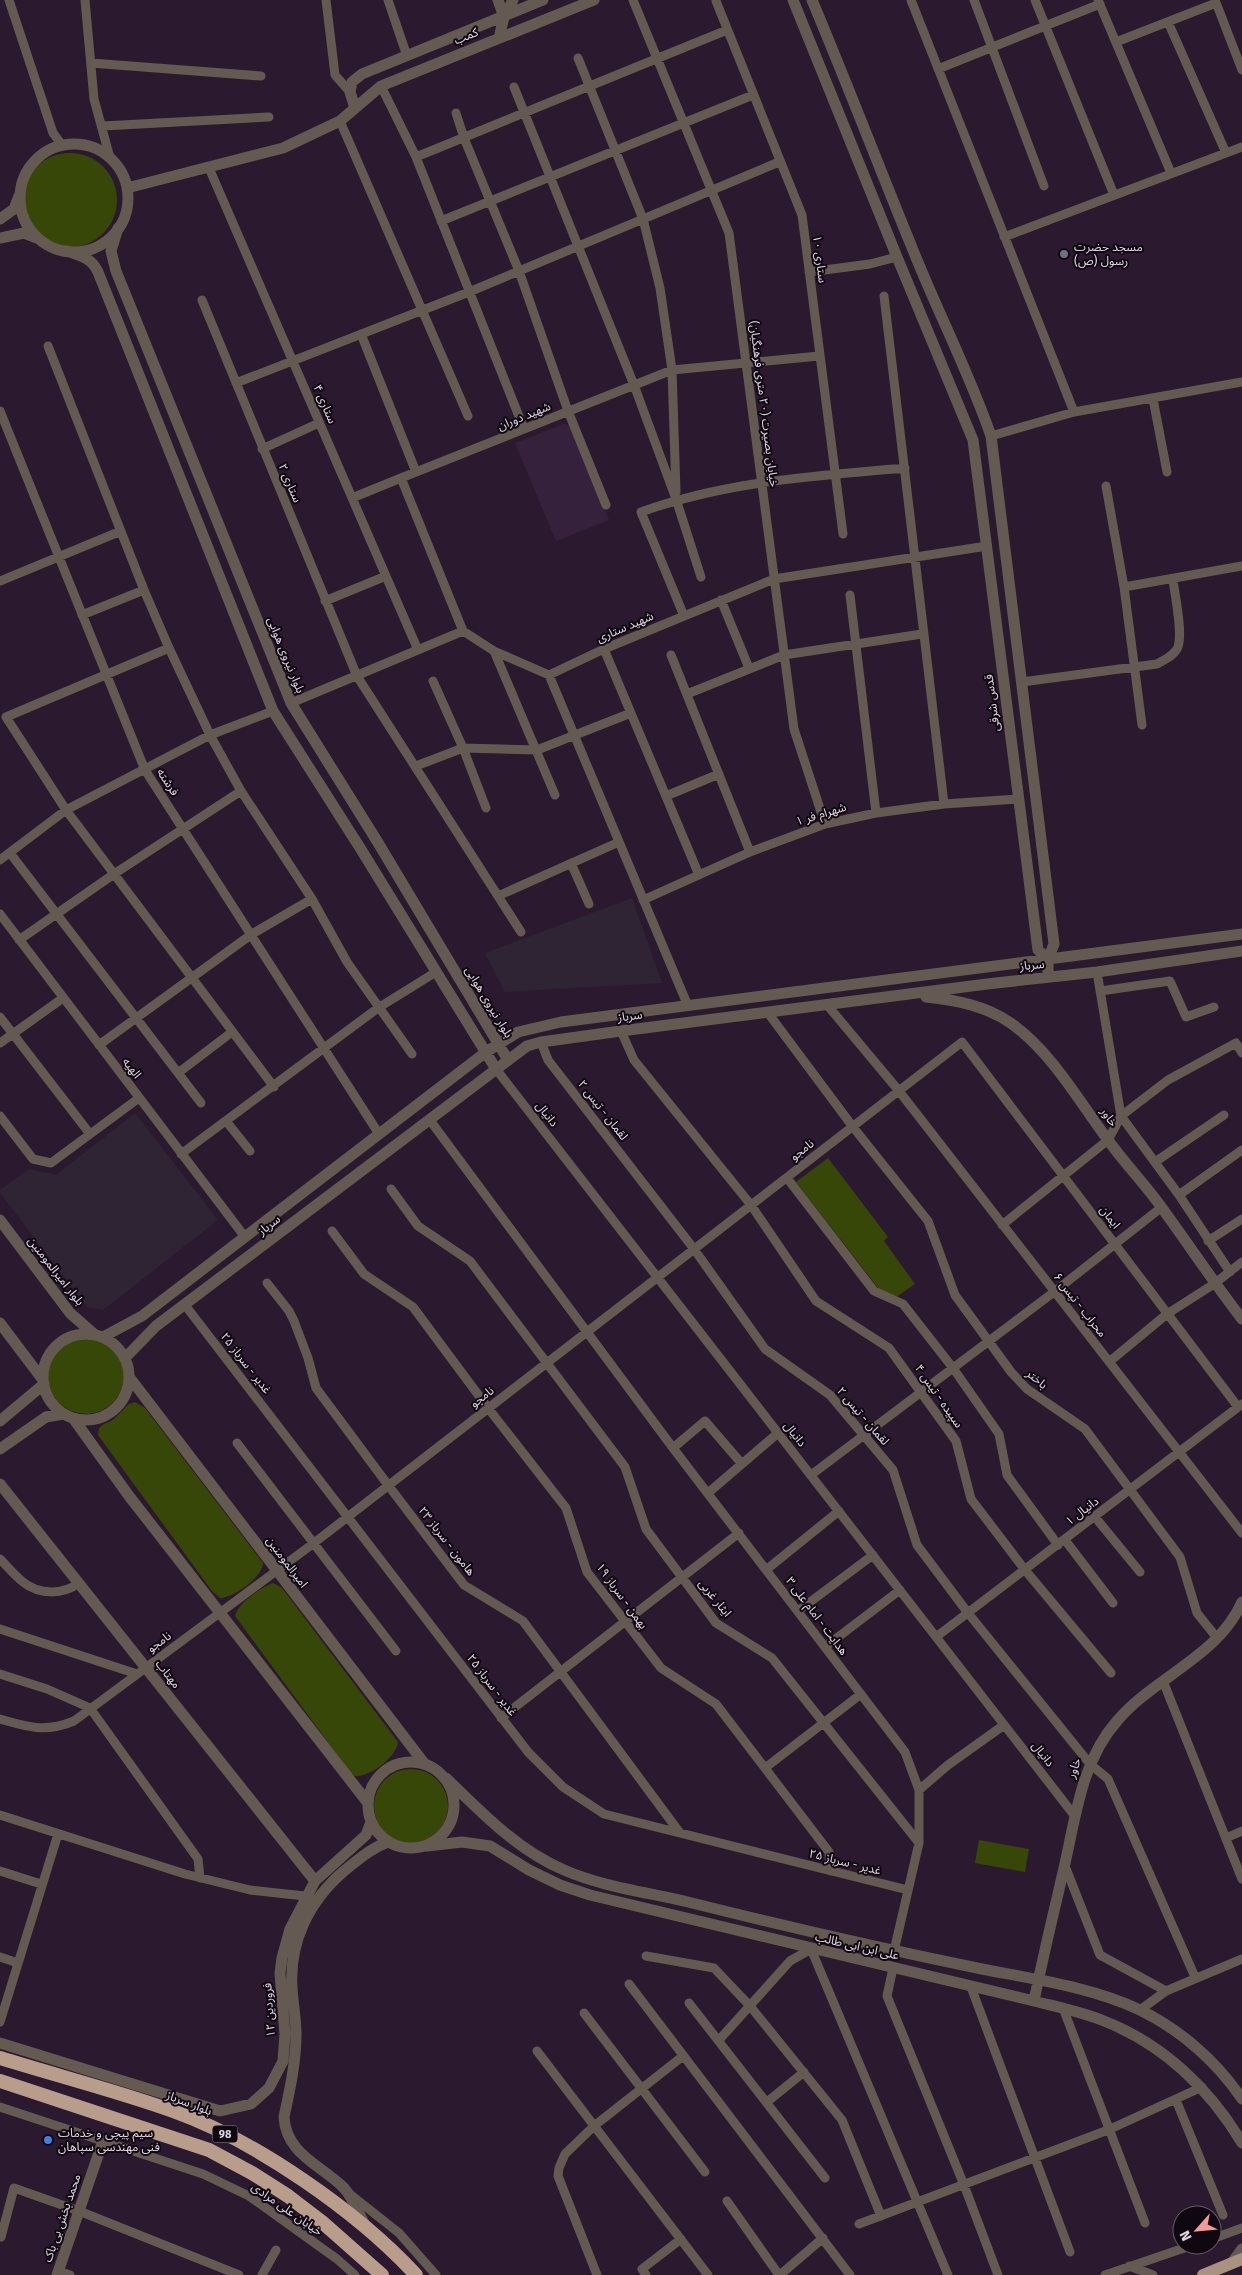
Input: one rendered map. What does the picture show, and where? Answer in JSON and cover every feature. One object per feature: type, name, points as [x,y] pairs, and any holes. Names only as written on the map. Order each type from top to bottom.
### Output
[{"type":"highway","name":"بلوار سرباز","points":[[0,2058],[175,2112],[224,2133],[270,2160],[333,2202],[367,2229],[416,2275]]},
{"type":"highway","name":"98","points":[[0,2081],[209,2150],[252,2173],[288,2196],[322,2222],[382,2275]]},
{"type":"main road","points":[[1203,2275],[1237,2262]]},
{"type":"street","points":[[9,0],[52,133],[62,145]]},
{"type":"street","points":[[85,0],[94,99],[103,126],[110,158]]},
{"type":"street","points":[[326,0],[335,75],[350,92],[355,108]]},
{"type":"street","points":[[388,0],[407,56]]},
{"type":"street","points":[[498,0],[504,17]]},
{"type":"street","points":[[500,38],[504,17],[513,0]]},
{"type":"street","name":"کمب","points":[[350,92],[352,82],[362,74],[543,0]]},
{"type":"street","name":"کمب","points":[[127,188],[283,148],[340,121],[381,86],[594,0]]},
{"type":"street","name":"خیابان بصیرت (۲۰ متری فرهنگیان)","points":[[633,0],[729,233],[794,729],[825,824]]},
{"type":"street","name":"قدس شرقی","points":[[793,0],[896,257],[973,440],[1038,950],[1048,959]]},
{"type":"street","points":[[812,0],[868,134],[914,252],[978,398],[991,436],[1054,944],[1048,959],[1048,977]]},
{"type":"street","points":[[911,0],[1074,412]]},
{"type":"street","points":[[974,0],[1044,186]]},
{"type":"street","points":[[1036,0],[1114,195]]},
{"type":"street","name":"ستاری ۱۰","points":[[716,1],[779,162],[802,215],[843,534]]},
{"type":"street","points":[[938,69],[1046,27],[1099,2],[1171,173]]},
{"type":"street","points":[[1116,42],[1216,2],[1242,70]]},
{"type":"street","points":[[1168,22],[1226,153]]},
{"type":"street","points":[[416,158],[728,30]]},
{"type":"street","points":[[578,58],[643,219],[660,288],[672,370],[676,499]]},
{"type":"street","points":[[91,63],[262,76]]},
{"type":"street","points":[[381,86],[416,158],[524,429]]},
{"type":"street","points":[[514,87],[634,385],[676,499],[702,577]]},
{"type":"street","points":[[441,221],[684,124],[753,94]]},
{"type":"street","points":[[456,114],[464,138],[519,271],[568,411],[606,505]]},
{"type":"street","points":[[103,126],[269,117]]},
{"type":"street","points":[[340,121],[468,416]]},
{"type":"street","points":[[0,219],[14,209],[24,177],[33,162],[46,151],[62,145],[79,144],[96,148],[110,158],[121,171],[127,188],[128,202],[125,216],[109,239],[97,247],[84,251],[68,251]]},
{"type":"street","points":[[1004,237],[1242,147]]},
{"type":"street","points":[[236,383],[469,292],[779,162]]},
{"type":"street","name":"ستاری ۴","points":[[209,168],[418,650]]},
{"type":"street","points":[[20,194],[22,212],[28,226],[38,238]]},
{"type":"street","name":"بلوار نیروی هوایی","points":[[118,228],[112,245],[112,260],[291,703],[377,841],[508,1060]]},
{"type":"street","points":[[0,238],[24,233],[38,238],[52,247],[86,258],[94,264],[273,711],[362,851],[496,1069]]},
{"type":"street","points":[[94,264],[98,253],[107,254],[112,260]]},
{"type":"street","points":[[809,272],[870,264],[896,257]]},
{"type":"street","points":[[884,296],[915,556],[922,634],[944,804]]},
{"type":"street","name":"ستاری ۲","points":[[202,300],[357,676],[521,932]]},
{"type":"street","points":[[361,334],[416,472]]},
{"type":"street","points":[[48,346],[144,590],[210,735],[241,791],[312,899],[347,962],[412,1054]]},
{"type":"street","name":"شهید دوران","points":[[352,498],[672,370],[819,356]]},
{"type":"street","points":[[973,440],[1074,412],[1242,382]]},
{"type":"street","points":[[1153,399],[1167,472]]},
{"type":"street","name":"فرشته","points":[[0,411],[104,674],[145,770],[379,1134]]},
{"type":"street","points":[[262,449],[320,423]]},
{"type":"street","points":[[684,616],[641,512],[676,499],[761,481],[904,468]]},
{"type":"street","points":[[401,478],[463,631],[494,651],[549,675],[688,1006],[689,1023]]},
{"type":"street","points":[[1106,486],[1124,587],[1142,725]]},
{"type":"street","points":[[0,581],[121,531]]},
{"type":"street","name":"شهید ستاری","points":[[549,675],[604,649],[774,579],[988,546]]},
{"type":"street","points":[[1124,587],[1172,580],[1242,566]]},
{"type":"street","points":[[325,600],[386,576]]},
{"type":"street","points":[[1022,682],[1157,664],[1168,658],[1178,648],[1180,638],[1172,580]]},
{"type":"street","points":[[993,590],[1010,589]]},
{"type":"street","points":[[82,615],[144,590]]},
{"type":"street","points":[[850,595],[876,813]]},
{"type":"street","points":[[721,600],[749,668]]},
{"type":"street","points":[[0,860],[66,810],[210,735],[273,711],[463,631]]},
{"type":"street","points":[[687,694],[784,655],[922,634]]},
{"type":"street","points":[[169,648],[104,674],[6,718],[66,810],[274,1087]]},
{"type":"street","points":[[604,649],[699,875]]},
{"type":"street","points":[[494,651],[555,795]]},
{"type":"street","points":[[671,655],[750,852]]},
{"type":"street","points":[[432,681],[463,748],[486,808]]},
{"type":"street","points":[[416,766],[463,748],[537,750],[631,712]]},
{"type":"street","points":[[666,796],[719,774]]},
{"type":"street","points":[[19,940],[114,874],[241,791]]},
{"type":"street","name":"شهرام فر ۱","points":[[643,900],[750,852],[825,824],[876,813],[944,804],[1018,799]]},
{"type":"street","points":[[362,851],[377,841]]},
{"type":"street","points":[[498,896],[619,842]]},
{"type":"street","points":[[10,853],[201,1103]]},
{"type":"street","points":[[571,863],[589,904]]},
{"type":"street","points":[[99,1045],[252,934],[312,899]]},
{"type":"street","name":"الهیه","points":[[0,914],[245,1238]]},
{"type":"street","name":"سرباز","points":[[99,1336],[142,1316],[486,1052],[518,1032],[540,1026],[1242,934]]},
{"type":"street","name":"سرباز","points":[[125,1358],[156,1326],[527,1046],[541,1042],[621,1031],[828,1006],[987,984],[1097,972],[1242,951]]},
{"type":"street","points":[[181,1154],[274,1087],[378,1008],[436,972]]},
{"type":"street","points":[[1097,972],[1121,1116],[1180,1195],[1208,1241],[1230,1272]]},
{"type":"street","points":[[1100,991],[1170,981],[1186,1017],[1214,1007]]},
{"type":"street","points":[[985,1010],[977,1002],[975,992],[987,984]]},
{"type":"street","name":"خاور","points":[[908,995],[964,1002],[985,1010],[1012,1024],[1049,1059],[1108,1140],[1162,1207],[1214,1284],[1242,1319]]},
{"type":"street","points":[[0,1043],[63,998]]},
{"type":"street","name":"محراب - تیس ۶","points":[[828,1006],[899,1092],[1242,1533]]},
{"type":"street","name":"باختر","points":[[768,1013],[853,1127],[928,1221],[955,1295],[1011,1372],[1027,1389],[1085,1428],[1180,1557],[1197,1613],[1217,1638]]},
{"type":"street","points":[[0,1017],[90,1134]]},
{"type":"street","name":"سپیده - تیس ۴","points":[[621,1031],[634,1060],[751,1205],[816,1301],[889,1348],[956,1441],[971,1499],[1025,1570],[1110,1673]]},
{"type":"street","points":[[178,1073],[232,1032]]},
{"type":"street","name":"لقمان - تیس ۲","points":[[541,1042],[548,1060],[694,1249],[765,1349],[830,1395],[893,1470],[916,1545],[968,1613],[1090,1764],[1108,1779],[1195,1977]]},
{"type":"street","name":"نامجو","points":[[0,1719],[32,1729],[57,1728],[74,1721],[314,1543],[962,1042]]},
{"type":"street","name":"ایمان","points":[[962,1042],[1167,1314],[1240,1406]]},
{"type":"street","points":[[1002,1225],[1108,1140],[1121,1116],[1168,1080],[1236,1043],[1242,1052]]},
{"type":"street","name":"دانیال","points":[[496,1069],[1074,1815]]},
{"type":"street","points":[[0,1116],[33,1159],[51,1163],[139,1098]]},
{"type":"street","points":[[1155,1162],[1224,1115]]},
{"type":"street","name":"هدایت - امام علی ۳","points":[[429,1119],[673,1448],[905,1752],[919,1790],[919,1843],[894,1951]]},
{"type":"street","points":[[226,1121],[250,1151]]},
{"type":"street","points":[[1180,1195],[1242,1150]]},
{"type":"street","points":[[787,1178],[874,1291],[903,1304],[953,1368],[999,1434],[1007,1475],[1113,1603]]},
{"type":"street","name":"ایثار غربی","points":[[392,1189],[418,1226],[470,1261],[625,1467],[646,1529],[716,1623],[772,1658],[919,1843]]},
{"type":"street","points":[[811,1475],[1054,1292],[1162,1207]]},
{"type":"street","points":[[1208,1241],[1242,1219]]},
{"type":"street","name":"بلوار امیرالمومنین","points":[[0,1220],[70,1314],[99,1336]]},
{"type":"street","name":"بهمن - سرباز ۱۹","points":[[332,1231],[364,1274],[414,1307],[488,1408],[566,1508],[587,1572],[661,1668],[716,1704],[829,1852],[830,1871]]},
{"type":"street","points":[[245,1238],[256,1252]]},
{"type":"street","points":[[1109,1362],[1167,1314],[1214,1284],[1242,1262]]},
{"type":"street","name":"هامون - سرباز ۲۳","points":[[267,1283],[294,1321],[308,1358],[316,1388],[388,1485],[464,1585],[522,1621],[680,1833]]},
{"type":"street","name":"غدیر - سرباز ۲۵","points":[[185,1305],[528,1752],[563,1787],[604,1814],[908,1890]]},
{"type":"street","points":[[0,1323],[44,1382],[50,1401],[68,1416],[368,1803]]},
{"type":"street","points":[[0,1421],[44,1382],[47,1361],[58,1344],[69,1338],[82,1334],[99,1336],[112,1342],[125,1358],[130,1378],[128,1391],[122,1402],[113,1412],[101,1418],[87,1421],[68,1416],[46,1416],[0,1449]]},
{"type":"street","name":"امیرالمومنین","points":[[130,1378],[424,1763]]},
{"type":"street","name":"دانیال ۱","points":[[936,1637],[1240,1406]]},
{"type":"street","points":[[673,1448],[705,1421],[742,1464]]},
{"type":"street","points":[[708,1493],[778,1433]]},
{"type":"street","points":[[237,1443],[396,1651]]},
{"type":"street","name":"مهتاب","points":[[0,1484],[79,1583],[141,1671],[314,1881]]},
{"type":"street","points":[[766,1570],[839,1512]]},
{"type":"street","points":[[1095,1517],[1140,1572]]},
{"type":"street","points":[[502,1718],[739,1533]]},
{"type":"street","points":[[798,1611],[873,1555]]},
{"type":"street","points":[[0,1559],[24,1583],[41,1590],[60,1593],[79,1583]]},
{"type":"street","points":[[825,1647],[900,1590]]},
{"type":"street","name":"خاور","points":[[1034,2001],[1074,1815],[1090,1764],[1097,1749],[1118,1719],[1163,1681],[1207,1649],[1229,1623],[1242,1602]]},
{"type":"street","points":[[0,1629],[141,1671]]},
{"type":"street","points":[[0,1674],[47,1689],[90,1708],[198,1859],[200,1878]]},
{"type":"street","points":[[1163,1681],[1242,1879]]},
{"type":"street","points":[[764,1768],[861,1694]]},
{"type":"street","points":[[919,1790],[948,1765],[1004,1725]]},
{"type":"street","points":[[404,1762],[424,1763],[436,1769],[446,1778],[452,1790],[455,1803],[448,1829],[439,1839],[427,1846],[414,1849],[388,1842],[378,1833],[371,1822],[368,1803],[371,1789],[385,1770],[404,1762]]},
{"type":"street","name":"علی ابن ابی طالب","points":[[446,1778],[495,1825],[535,1855],[563,1870],[598,1882],[814,1934],[1038,1980],[1102,1996],[1140,2010],[1200,2050],[1225,2076],[1242,2100]]},
{"type":"street","points":[[0,1815],[200,1878],[250,1890],[310,1900]]},
{"type":"street","name":"۱۲ فروردین","points":[[367,2229],[344,2189],[296,2148],[284,2127],[284,2117],[296,2054],[296,2021],[292,1989],[293,1962],[314,1881],[366,1835],[371,1822]]},
{"type":"street","points":[[1226,1838],[1242,1831]]},
{"type":"street","points":[[0,2022],[41,1884],[58,1834]]},
{"type":"street","name":"۱۲ فروردین","points":[[0,2042],[220,2110],[251,2104],[269,2088],[283,2061],[285,2034],[280,1986],[282,1958],[290,1929],[310,1900],[373,1848],[388,1842]]},
{"type":"street","name":"علی ابن ابی طالب","points":[[427,1846],[462,1842],[490,1846],[529,1870],[560,1885],[590,1895],[1063,2008],[1103,2020],[1131,2033],[1169,2058],[1202,2088],[1225,2114],[1242,2143]]},
{"type":"street","points":[[1064,1866],[1100,1955],[1166,1990]]},
{"type":"street","points":[[0,1871],[41,1884]]},
{"type":"street","points":[[814,1934],[811,1949],[948,2275]]},
{"type":"street","points":[[718,2040],[790,1961],[811,1949]]},
{"type":"street","points":[[646,1956],[714,1968],[750,2006],[842,2120],[881,2216]]},
{"type":"street","points":[[0,1957],[18,1963]]},
{"type":"street","points":[[1140,2010],[1166,1990],[1242,1959]]},
{"type":"street","points":[[893,1968],[887,1996],[964,2185],[998,2275]]},
{"type":"street","points":[[629,1984],[850,2275]]},
{"type":"street","points":[[971,1987],[1070,2252]]},
{"type":"street","points":[[689,2003],[825,2178]]},
{"type":"street","points":[[1063,2008],[1108,2130],[1145,2222]]},
{"type":"street","points":[[584,2013],[705,2172]]},
{"type":"street","points":[[536,2051],[708,2275]]},
{"type":"street","points":[[597,2275],[558,2176],[559,2168],[565,2154],[594,2126],[683,2056]]},
{"type":"street","points":[[767,2102],[804,2072]]},
{"type":"street","points":[[859,2224],[1108,2130],[1202,2088]]},
{"type":"street","points":[[1176,2100],[1223,2215]]},
{"type":"street","name":"خیابان علی مرادی","points":[[0,2107],[203,2174],[249,2196],[337,2259],[355,2275]]},
{"type":"street","name":"محمد بخش بی باک","points":[[57,2273],[103,2141]]},
{"type":"street","points":[[1,2237],[14,2188],[79,2211],[239,2275]]},
{"type":"street","points":[[344,2189],[399,2233],[436,2275]]},
{"type":"street","points":[[726,2201],[779,2275],[822,2238]]},
{"type":"street","points":[[1222,2235],[1242,2228]]},
{"type":"street","points":[[646,2275],[642,2269],[680,2239]]},
{"type":"street","points":[[1237,2262],[1242,2249]]},
{"type":"street","points":[[262,2275],[276,2250]]},
{"type":"street","points":[[1105,2275],[1172,2252]]},
{"type":"street","points":[[1129,2266],[1153,2275]]},
{"type":"street","points":[[57,2273],[70,2275]]},
{"type":"shaded area","points":[[564,424],[570,426],[609,520],[556,541],[515,443]]},
{"type":"shaded area","points":[[632,898],[662,983],[505,992],[485,953]]},
{"type":"shaded area","points":[[135,1113],[218,1220],[103,1310],[87,1307],[0,1193],[0,1190],[29,1169],[56,1175]]},
{"type":"green space","points":[[61,153],[79,153],[104,166],[114,182],[117,200],[114,218],[104,234],[79,247],[61,247],[36,234],[23,209],[23,191],[36,166]]},
{"type":"green space","points":[[828,1158],[888,1237],[884,1241],[915,1284],[889,1302],[796,1182]]},
{"type":"green space","points":[[86,1338],[101,1341],[113,1349],[121,1361],[124,1376],[121,1391],[113,1403],[101,1411],[86,1414],[71,1411],[59,1403],[51,1391],[48,1376],[51,1361],[59,1349],[71,1341]]},
{"type":"green space","points":[[135,1402],[145,1408],[263,1563],[262,1569],[253,1580],[232,1595],[220,1598],[212,1591],[98,1435],[99,1428],[113,1420],[129,1404]]},
{"type":"green space","points":[[273,1583],[282,1588],[398,1742],[388,1760],[367,1774],[354,1776],[350,1772],[235,1616],[240,1606],[250,1596]]},
{"type":"green space","points":[[411,1769],[425,1772],[437,1780],[445,1792],[448,1806],[445,1820],[437,1832],[425,1840],[411,1843],[397,1840],[385,1832],[377,1820],[374,1806],[377,1792],[385,1780],[397,1772]]},
{"type":"green space","points":[[979,1840],[1029,1849],[1025,1872],[975,1863]]},
{"type":"place","name":"مسجد حضرت رسول (ص)","points":[[1064,254]]},
{"type":"place","name":"سیم پیچی و خدمات فنی مهندسی سپاهان","points":[[48,2140]]}]
